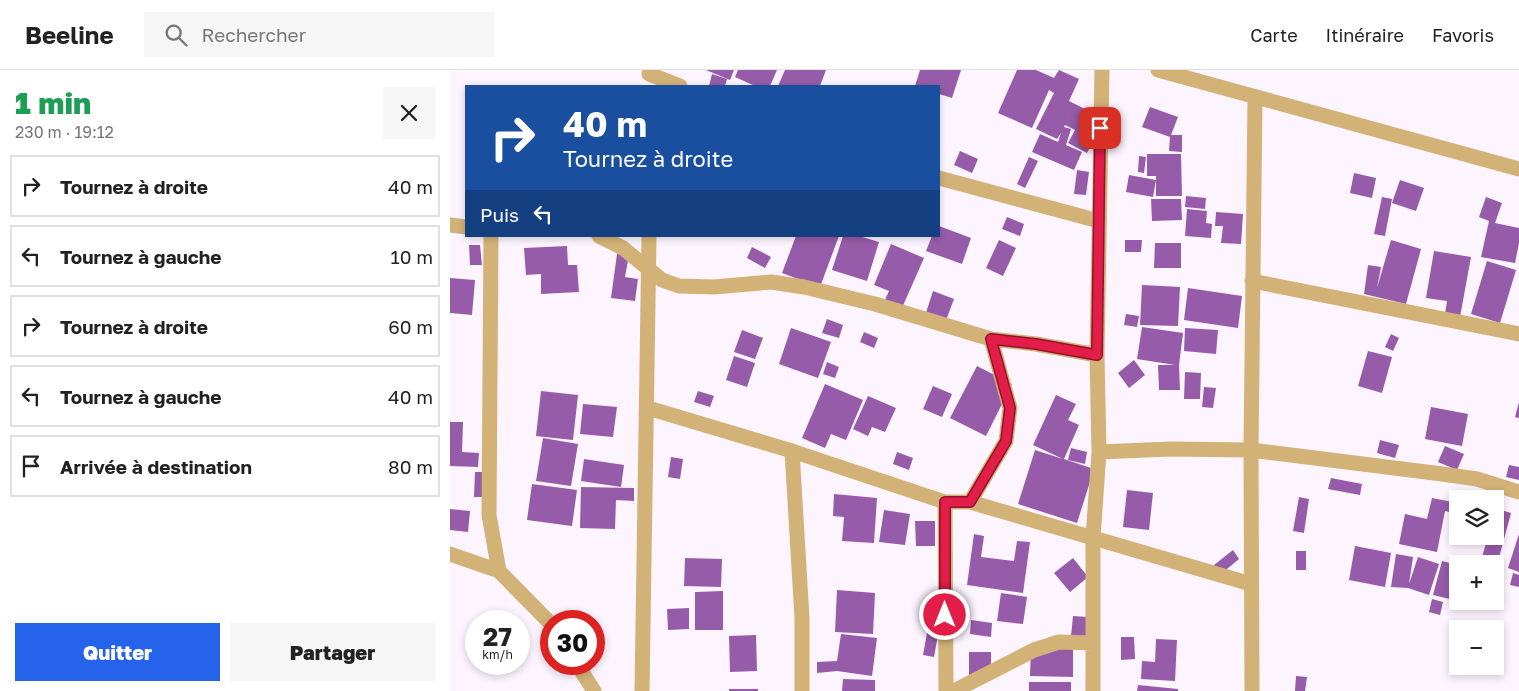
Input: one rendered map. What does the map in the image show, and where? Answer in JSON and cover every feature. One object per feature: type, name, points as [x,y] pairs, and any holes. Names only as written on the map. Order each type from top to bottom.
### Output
[{"type":"street","points":[[1093,691],[1093,538],[1099,452],[1097,355],[1098,221],[1102,70]]},
{"type":"street","points":[[1158,70],[1519,169]]},
{"type":"street","points":[[650,77],[677,85]]},
{"type":"street","points":[[1252,691],[1251,450],[1255,98]]},
{"type":"street","points":[[940,178],[1098,221]]},
{"type":"street","points":[[450,225],[465,227]]},
{"type":"street","points":[[491,237],[489,515],[499,571]]},
{"type":"street","points":[[601,237],[623,248],[649,271],[679,286],[697,288],[771,282],[804,287],[875,304],[991,339],[1036,344],[1097,355]]},
{"type":"street","points":[[642,691],[648,408],[649,237]]},
{"type":"street","points":[[1252,281],[1519,334]]},
{"type":"street","points":[[970,502],[1006,441],[1010,408],[991,339]]},
{"type":"street","points":[[648,408],[792,451],[945,502],[970,502],[1251,584]]},
{"type":"street","points":[[1099,452],[1170,449],[1251,450],[1477,479],[1519,492]]},
{"type":"street","points":[[792,451],[802,618],[802,691]]},
{"type":"street","points":[[945,502],[946,691]]},
{"type":"street","points":[[450,554],[499,571],[540,613]]},
{"type":"street","points":[[954,691],[1034,650],[1059,642],[1093,643]]},
{"type":"street","points":[[585,675],[594,691]]},
{"type":"building","points":[[706,70],[734,70],[730,80]]},
{"type":"building","points":[[738,70],[777,70],[770,85],[753,85],[735,77]]},
{"type":"building","points":[[785,70],[826,70],[820,85],[778,85]]},
{"type":"building","points":[[920,70],[961,70],[952,98],[940,94],[940,85],[915,85]]},
{"type":"building","points":[[1017,70],[1036,70],[1054,78],[1059,70],[1079,79],[1069,101],[1091,112],[1083,127],[1097,134],[1087,153],[1068,143],[1075,130],[1065,125],[1064,127],[1071,129],[1066,145],[1082,152],[1074,170],[1032,152],[1040,134],[1058,142],[1061,133],[1057,139],[1036,129],[1054,93],[1049,90],[1032,128],[998,113]]},
{"type":"building","points":[[712,74],[727,79],[725,85],[709,85]]},
{"type":"building","points":[[1150,107],[1178,117],[1171,135],[1182,135],[1182,152],[1169,151],[1170,137],[1142,127]]},
{"type":"building","points":[[960,151],[978,159],[972,173],[954,165]]},
{"type":"building","points":[[1147,154],[1181,154],[1182,196],[1156,196],[1156,176],[1147,176]]},
{"type":"building","points":[[1139,156],[1146,157],[1144,173],[1138,172]]},
{"type":"building","points":[[1029,157],[1038,161],[1025,188],[1017,184]]},
{"type":"building","points":[[1077,170],[1089,172],[1086,195],[1074,194]]},
{"type":"building","points":[[1354,173],[1376,178],[1372,198],[1350,193]]},
{"type":"building","points":[[1129,175],[1156,180],[1153,197],[1126,192]]},
{"type":"building","points":[[1400,180],[1424,188],[1416,211],[1392,203]]},
{"type":"building","points":[[1186,196],[1206,198],[1205,209],[1185,207]]},
{"type":"building","points":[[1382,197],[1392,199],[1385,236],[1374,234]]},
{"type":"building","points":[[1486,197],[1502,203],[1495,223],[1519,228],[1519,243],[1515,263],[1481,257],[1489,221],[1479,217]]},
{"type":"building","points":[[1151,199],[1181,199],[1182,220],[1152,221]]},
{"type":"building","points":[[1187,209],[1207,211],[1206,223],[1212,224],[1211,238],[1185,236]]},
{"type":"building","points":[[1216,212],[1243,214],[1241,244],[1221,243],[1223,226],[1215,226]]},
{"type":"building","points":[[1007,217],[1024,224],[1020,236],[1002,229]]},
{"type":"building","points":[[940,226],[971,238],[962,264],[926,251],[932,237],[940,237]]},
{"type":"building","points":[[796,237],[839,237],[820,287],[782,273]]},
{"type":"building","points":[[843,237],[862,237],[879,242],[867,281],[832,270]]},
{"type":"building","points":[[999,240],[1016,248],[1003,276],[986,268]]},
{"type":"building","points":[[1125,240],[1142,240],[1141,252],[1125,252]]},
{"type":"building","points":[[1391,240],[1421,249],[1406,304],[1364,294],[1368,265],[1381,267],[1377,288]]},
{"type":"building","points":[[1155,243],[1181,243],[1181,268],[1154,268]]},
{"type":"building","points":[[891,244],[924,258],[901,310],[884,302],[889,291],[874,285]]},
{"type":"building","points":[[469,245],[480,245],[482,265],[470,265]]},
{"type":"building","points":[[567,246],[568,265],[577,265],[579,292],[541,294],[541,274],[526,275],[524,248]]},
{"type":"building","points":[[752,247],[771,257],[765,268],[747,258]]},
{"type":"building","points":[[1434,251],[1471,257],[1460,317],[1445,314],[1447,301],[1426,298]]},
{"type":"building","points":[[617,254],[629,255],[625,277],[638,279],[635,301],[611,298]]},
{"type":"building","points":[[1487,261],[1516,270],[1500,323],[1471,314]]},
{"type":"building","points":[[450,278],[475,280],[472,315],[450,313]]},
{"type":"building","points":[[1142,285],[1180,287],[1178,326],[1140,325]]},
{"type":"building","points":[[1188,288],[1242,296],[1238,328],[1184,320]]},
{"type":"building","points":[[933,291],[954,299],[945,323],[925,316]]},
{"type":"building","points":[[1126,314],[1139,316],[1137,327],[1124,325]]},
{"type":"building","points":[[827,319],[843,325],[839,338],[822,333]]},
{"type":"building","points":[[1142,327],[1183,333],[1179,365],[1180,390],[1159,390],[1158,365],[1175,365],[1137,359]]},
{"type":"building","points":[[791,328],[831,342],[818,378],[779,364]]},
{"type":"building","points":[[1185,328],[1218,330],[1216,354],[1184,351]]},
{"type":"building","points":[[742,330],[763,338],[755,359],[734,352]]},
{"type":"building","points":[[864,332],[878,338],[874,348],[860,342]]},
{"type":"building","points":[[1391,334],[1399,338],[1393,351],[1385,347]]},
{"type":"building","points":[[1368,351],[1392,357],[1382,393],[1358,386]]},
{"type":"building","points":[[734,356],[755,363],[747,387],[726,380]]},
{"type":"building","points":[[1134,360],[1145,375],[1129,388],[1118,373]]},
{"type":"building","points":[[827,362],[839,367],[835,378],[823,374]]},
{"type":"building","points":[[977,366],[1012,384],[986,436],[950,418]]},
{"type":"building","points":[[1185,372],[1201,373],[1200,399],[1184,399]]},
{"type":"building","points":[[825,384],[863,400],[846,440],[831,434],[825,448],[802,438]]},
{"type":"building","points":[[933,386],[952,394],[942,417],[923,409]]},
{"type":"building","points":[[1204,387],[1216,388],[1213,408],[1202,407]]},
{"type":"building","points":[[541,391],[578,395],[573,440],[536,436]]},
{"type":"building","points":[[698,391],[714,396],[710,407],[694,402]]},
{"type":"building","points":[[1056,395],[1076,404],[1068,420],[1079,425],[1064,459],[1094,469],[1077,523],[1018,504],[1035,450],[1063,459],[1033,445]]},
{"type":"building","points":[[868,396],[896,408],[885,432],[872,427],[868,436],[853,429]]},
{"type":"building","points":[[1519,402],[1519,418],[1515,417]]},
{"type":"building","points":[[583,404],[617,407],[613,437],[580,434]]},
{"type":"building","points":[[1431,407],[1468,414],[1462,446],[1425,439]]},
{"type":"building","points":[[450,422],[463,422],[462,452],[479,453],[478,467],[450,466]]},
{"type":"building","points":[[543,438],[578,444],[571,486],[536,481]]},
{"type":"building","points":[[1380,440],[1399,445],[1395,458],[1377,453]]},
{"type":"building","points":[[1445,446],[1464,454],[1457,470],[1438,462]]},
{"type":"building","points":[[1071,448],[1087,452],[1085,464],[1068,460]]},
{"type":"building","points":[[897,452],[913,458],[909,470],[893,464]]},
{"type":"building","points":[[671,457],[683,459],[680,479],[668,477]]},
{"type":"building","points":[[584,459],[624,465],[621,487],[581,481]]},
{"type":"building","points":[[1509,465],[1519,467],[1519,480],[1506,477]]},
{"type":"building","points":[[475,472],[487,472],[485,497],[474,497]]},
{"type":"building","points":[[1331,478],[1362,484],[1360,495],[1328,489]]},
{"type":"building","points":[[532,484],[577,490],[572,526],[527,520]]},
{"type":"building","points":[[581,487],[634,488],[634,501],[616,500],[615,529],[580,528]]},
{"type":"building","points":[[1127,490],[1153,493],[1149,530],[1123,527]]},
{"type":"building","points":[[834,494],[877,498],[874,543],[842,541],[844,517],[833,516]]},
{"type":"building","points":[[1299,497],[1309,499],[1304,533],[1293,531]]},
{"type":"building","points":[[1432,498],[1449,501],[1449,512],[1445,511],[1437,552],[1399,544],[1405,514],[1427,519]]},
{"type":"building","points":[[450,509],[470,511],[468,532],[450,530]]},
{"type":"building","points":[[884,510],[910,514],[905,545],[879,542]]},
{"type":"building","points":[[1504,511],[1511,513],[1504,539]]},
{"type":"building","points":[[915,521],[935,521],[935,546],[916,546]]},
{"type":"building","points":[[974,534],[984,536],[981,557],[1014,561],[1017,541],[1030,542],[1023,593],[967,585]]},
{"type":"building","points":[[1519,534],[1519,572],[1508,568]]},
{"type":"building","points":[[1485,545],[1502,545],[1500,555],[1483,555]]},
{"type":"building","points":[[1355,546],[1391,553],[1385,587],[1349,580]]},
{"type":"building","points":[[1233,550],[1239,559],[1221,574],[1214,565]]},
{"type":"building","points":[[1296,551],[1306,551],[1306,570],[1296,570]]},
{"type":"building","points":[[1396,554],[1413,557],[1409,584],[1418,557],[1439,564],[1429,595],[1408,588],[1391,587]]},
{"type":"building","points":[[685,558],[722,559],[721,587],[684,586]]},
{"type":"building","points":[[1073,558],[1088,577],[1070,592],[1054,573]]},
{"type":"building","points":[[1442,561],[1449,563],[1449,599],[1433,595]]},
{"type":"building","points":[[1513,573],[1519,575],[1519,587],[1510,585]]},
{"type":"building","points":[[837,590],[875,593],[873,634],[835,632]]},
{"type":"building","points":[[723,591],[723,630],[695,630],[695,592]]},
{"type":"building","points":[[1001,593],[1027,597],[1023,624],[997,621]]},
{"type":"building","points":[[1432,599],[1443,602],[1440,615],[1429,612]]},
{"type":"building","points":[[689,608],[689,629],[668,630],[667,609]]},
{"type":"building","points":[[1073,616],[1088,617],[1086,637],[1071,636]]},
{"type":"building","points":[[971,620],[992,623],[991,637],[970,634]]},
{"type":"building","points":[[927,633],[938,635],[934,657],[923,655]]},
{"type":"building","points":[[841,634],[877,638],[872,676],[837,671],[817,673],[817,662],[837,661]]},
{"type":"building","points":[[756,635],[757,671],[730,672],[729,636]]},
{"type":"building","points":[[1121,637],[1134,637],[1135,659],[1121,660]]},
{"type":"building","points":[[1156,639],[1177,640],[1175,681],[1141,679],[1142,661],[1155,662]]},
{"type":"building","points":[[1031,645],[1073,646],[1073,677],[1030,676]]},
{"type":"building","points":[[969,652],[991,652],[991,676],[969,675]]},
{"type":"building","points":[[1296,676],[1307,677],[1305,691],[1295,691]]},
{"type":"building","points":[[843,679],[875,680],[875,691],[842,691]]},
{"type":"building","points":[[1029,682],[1071,682],[1071,691],[1029,691]]},
{"type":"building","points":[[1138,685],[1178,689],[1178,691],[1137,691]]},
{"type":"building","points":[[729,689],[758,689],[758,691],[729,691]]},
{"type":"route","points":[[945,615],[945,502],[970,502],[1006,441],[1010,408],[991,339],[1036,344],[1097,355],[1100,128]]}]
